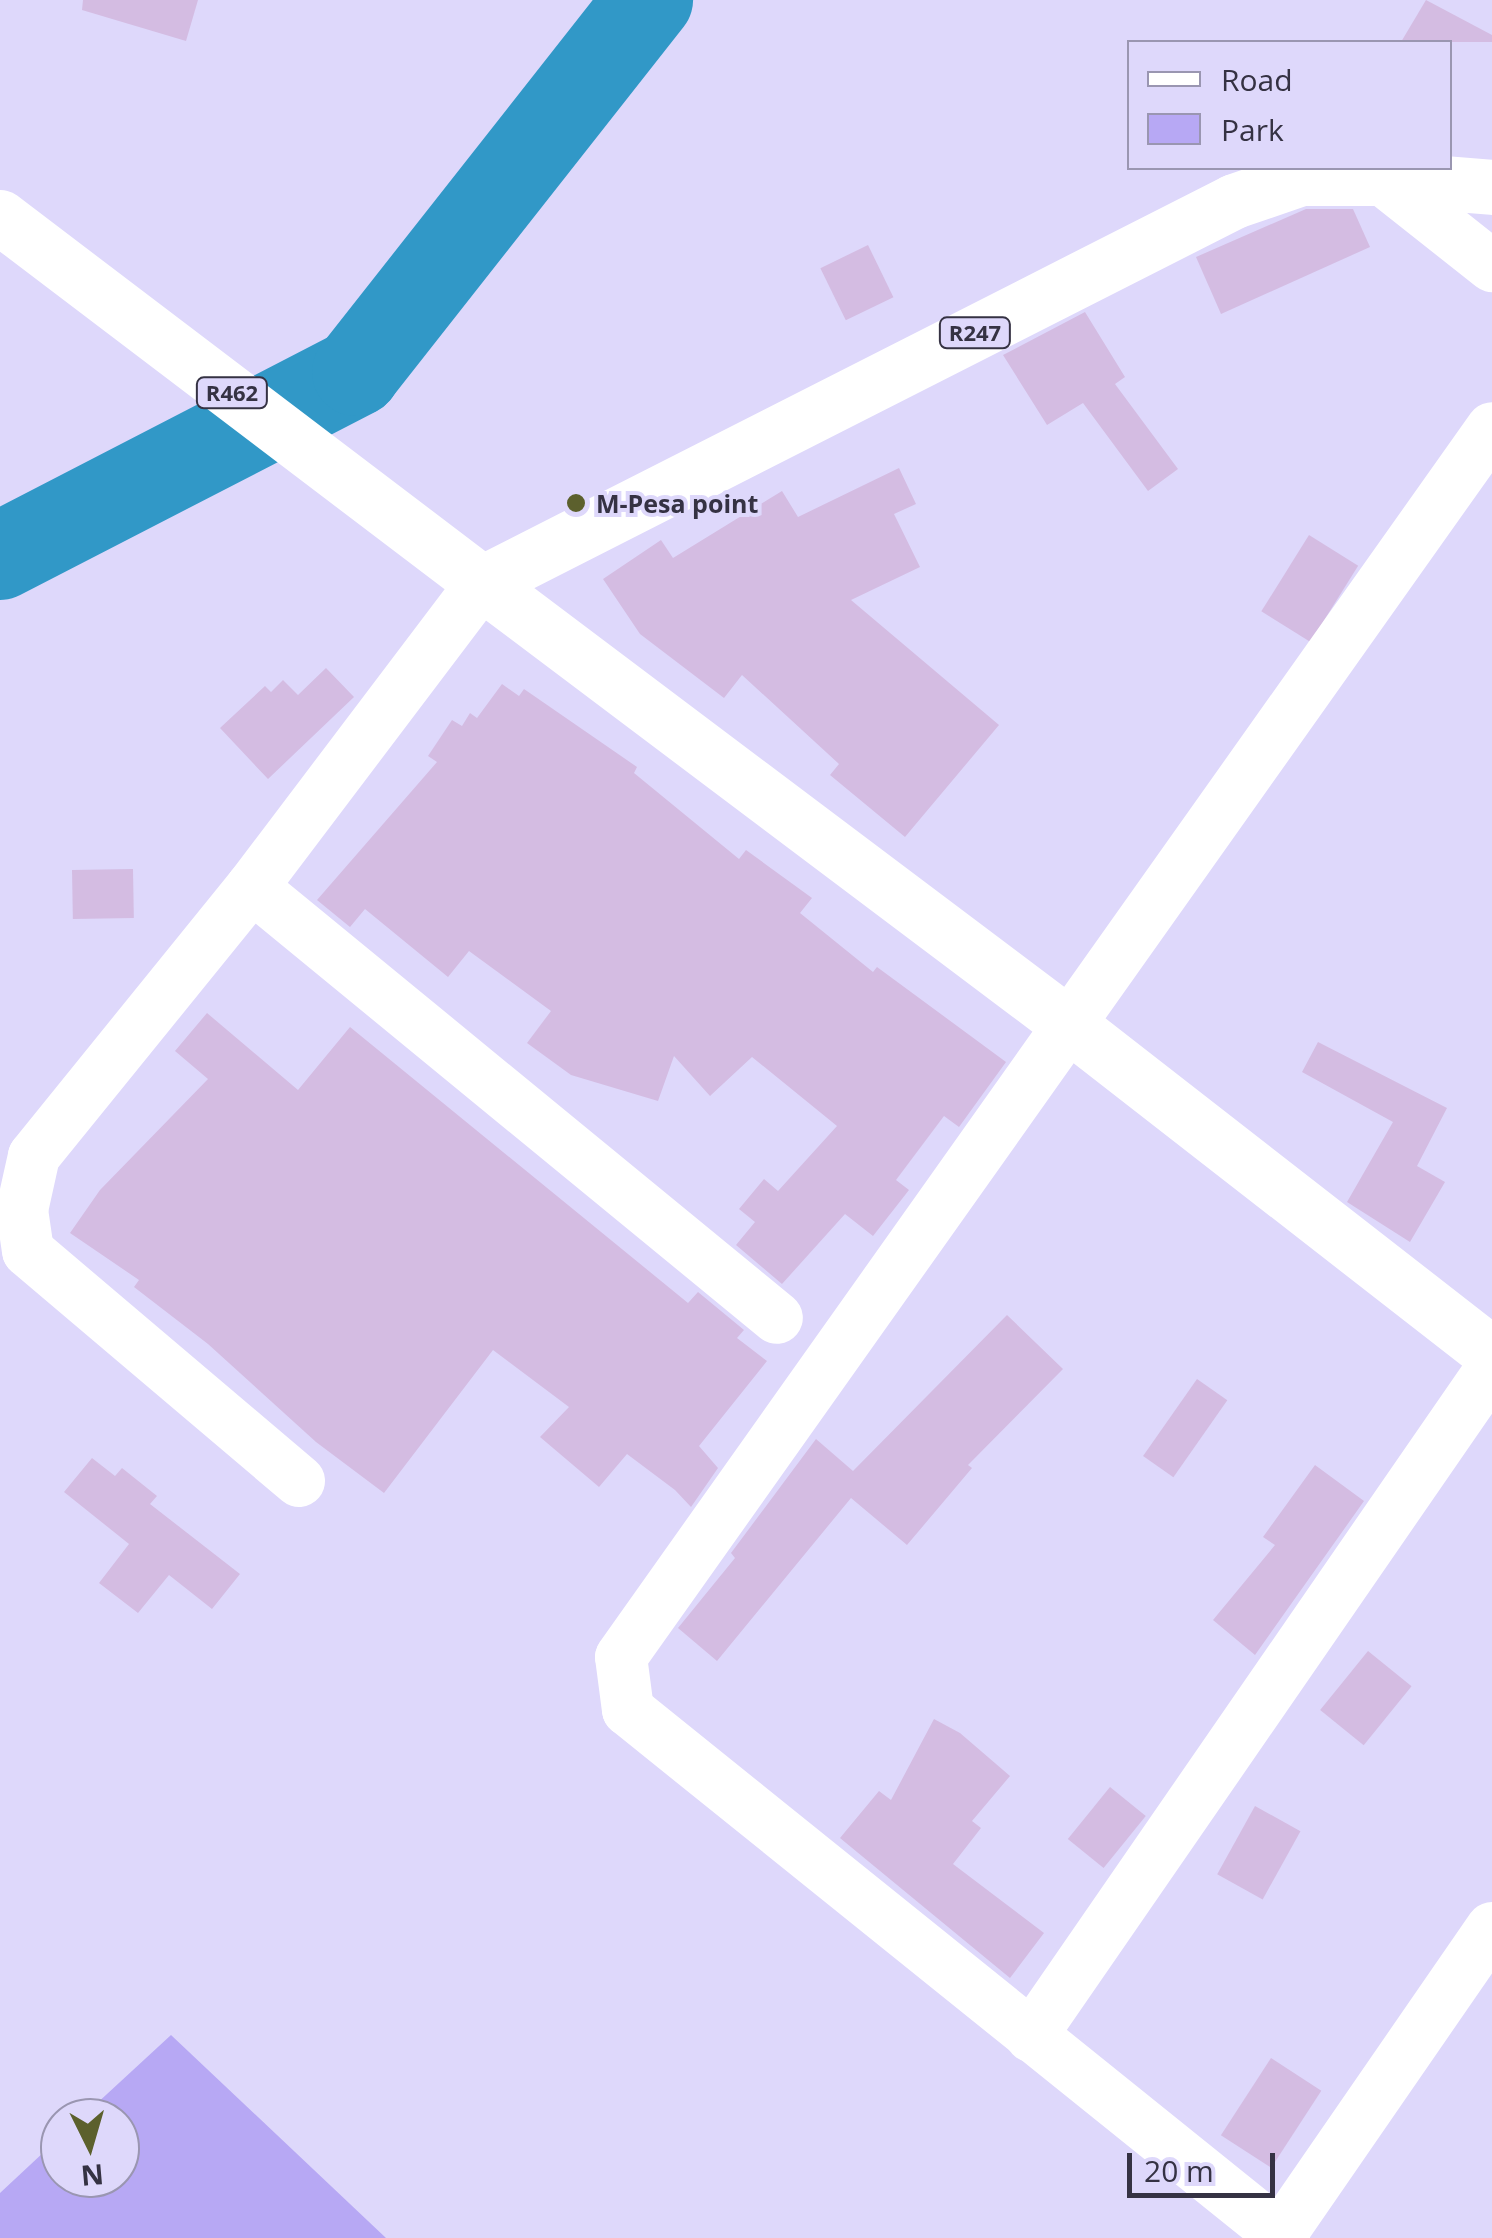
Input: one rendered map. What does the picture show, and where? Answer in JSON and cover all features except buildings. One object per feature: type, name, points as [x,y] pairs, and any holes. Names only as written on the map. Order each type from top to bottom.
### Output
[{"type":"main road","name":"R247","points":[[482,583],[1234,201],[1301,178],[1380,178],[1492,187]]},
{"type":"main road","name":"R462","points":[[0,217],[482,583]]},
{"type":"main road","points":[[482,583],[1072,1027],[1492,1354]]},
{"type":"street","points":[[1380,178],[1492,266]]},
{"type":"street","points":[[1492,428],[1072,1027],[620,1657],[628,1710],[1282,2236],[1492,1928]]},
{"type":"street","points":[[299,1481],[28,1251],[22,1210],[34,1156],[252,887],[482,583]]},
{"type":"street","points":[[252,887],[778,1318]]},
{"type":"street","points":[[1031,2036],[1492,1368]]},
{"type":"green space","points":[[171,2035],[386,2238],[0,2238],[0,2193],[40,2156],[40,2198],[140,2198],[140,2098],[103,2098]]},
{"type":"waterway","points":[[0,556],[356,372],[649,0]]},
{"type":"place","name":"M-Pesa point","points":[[576,503]]}]
